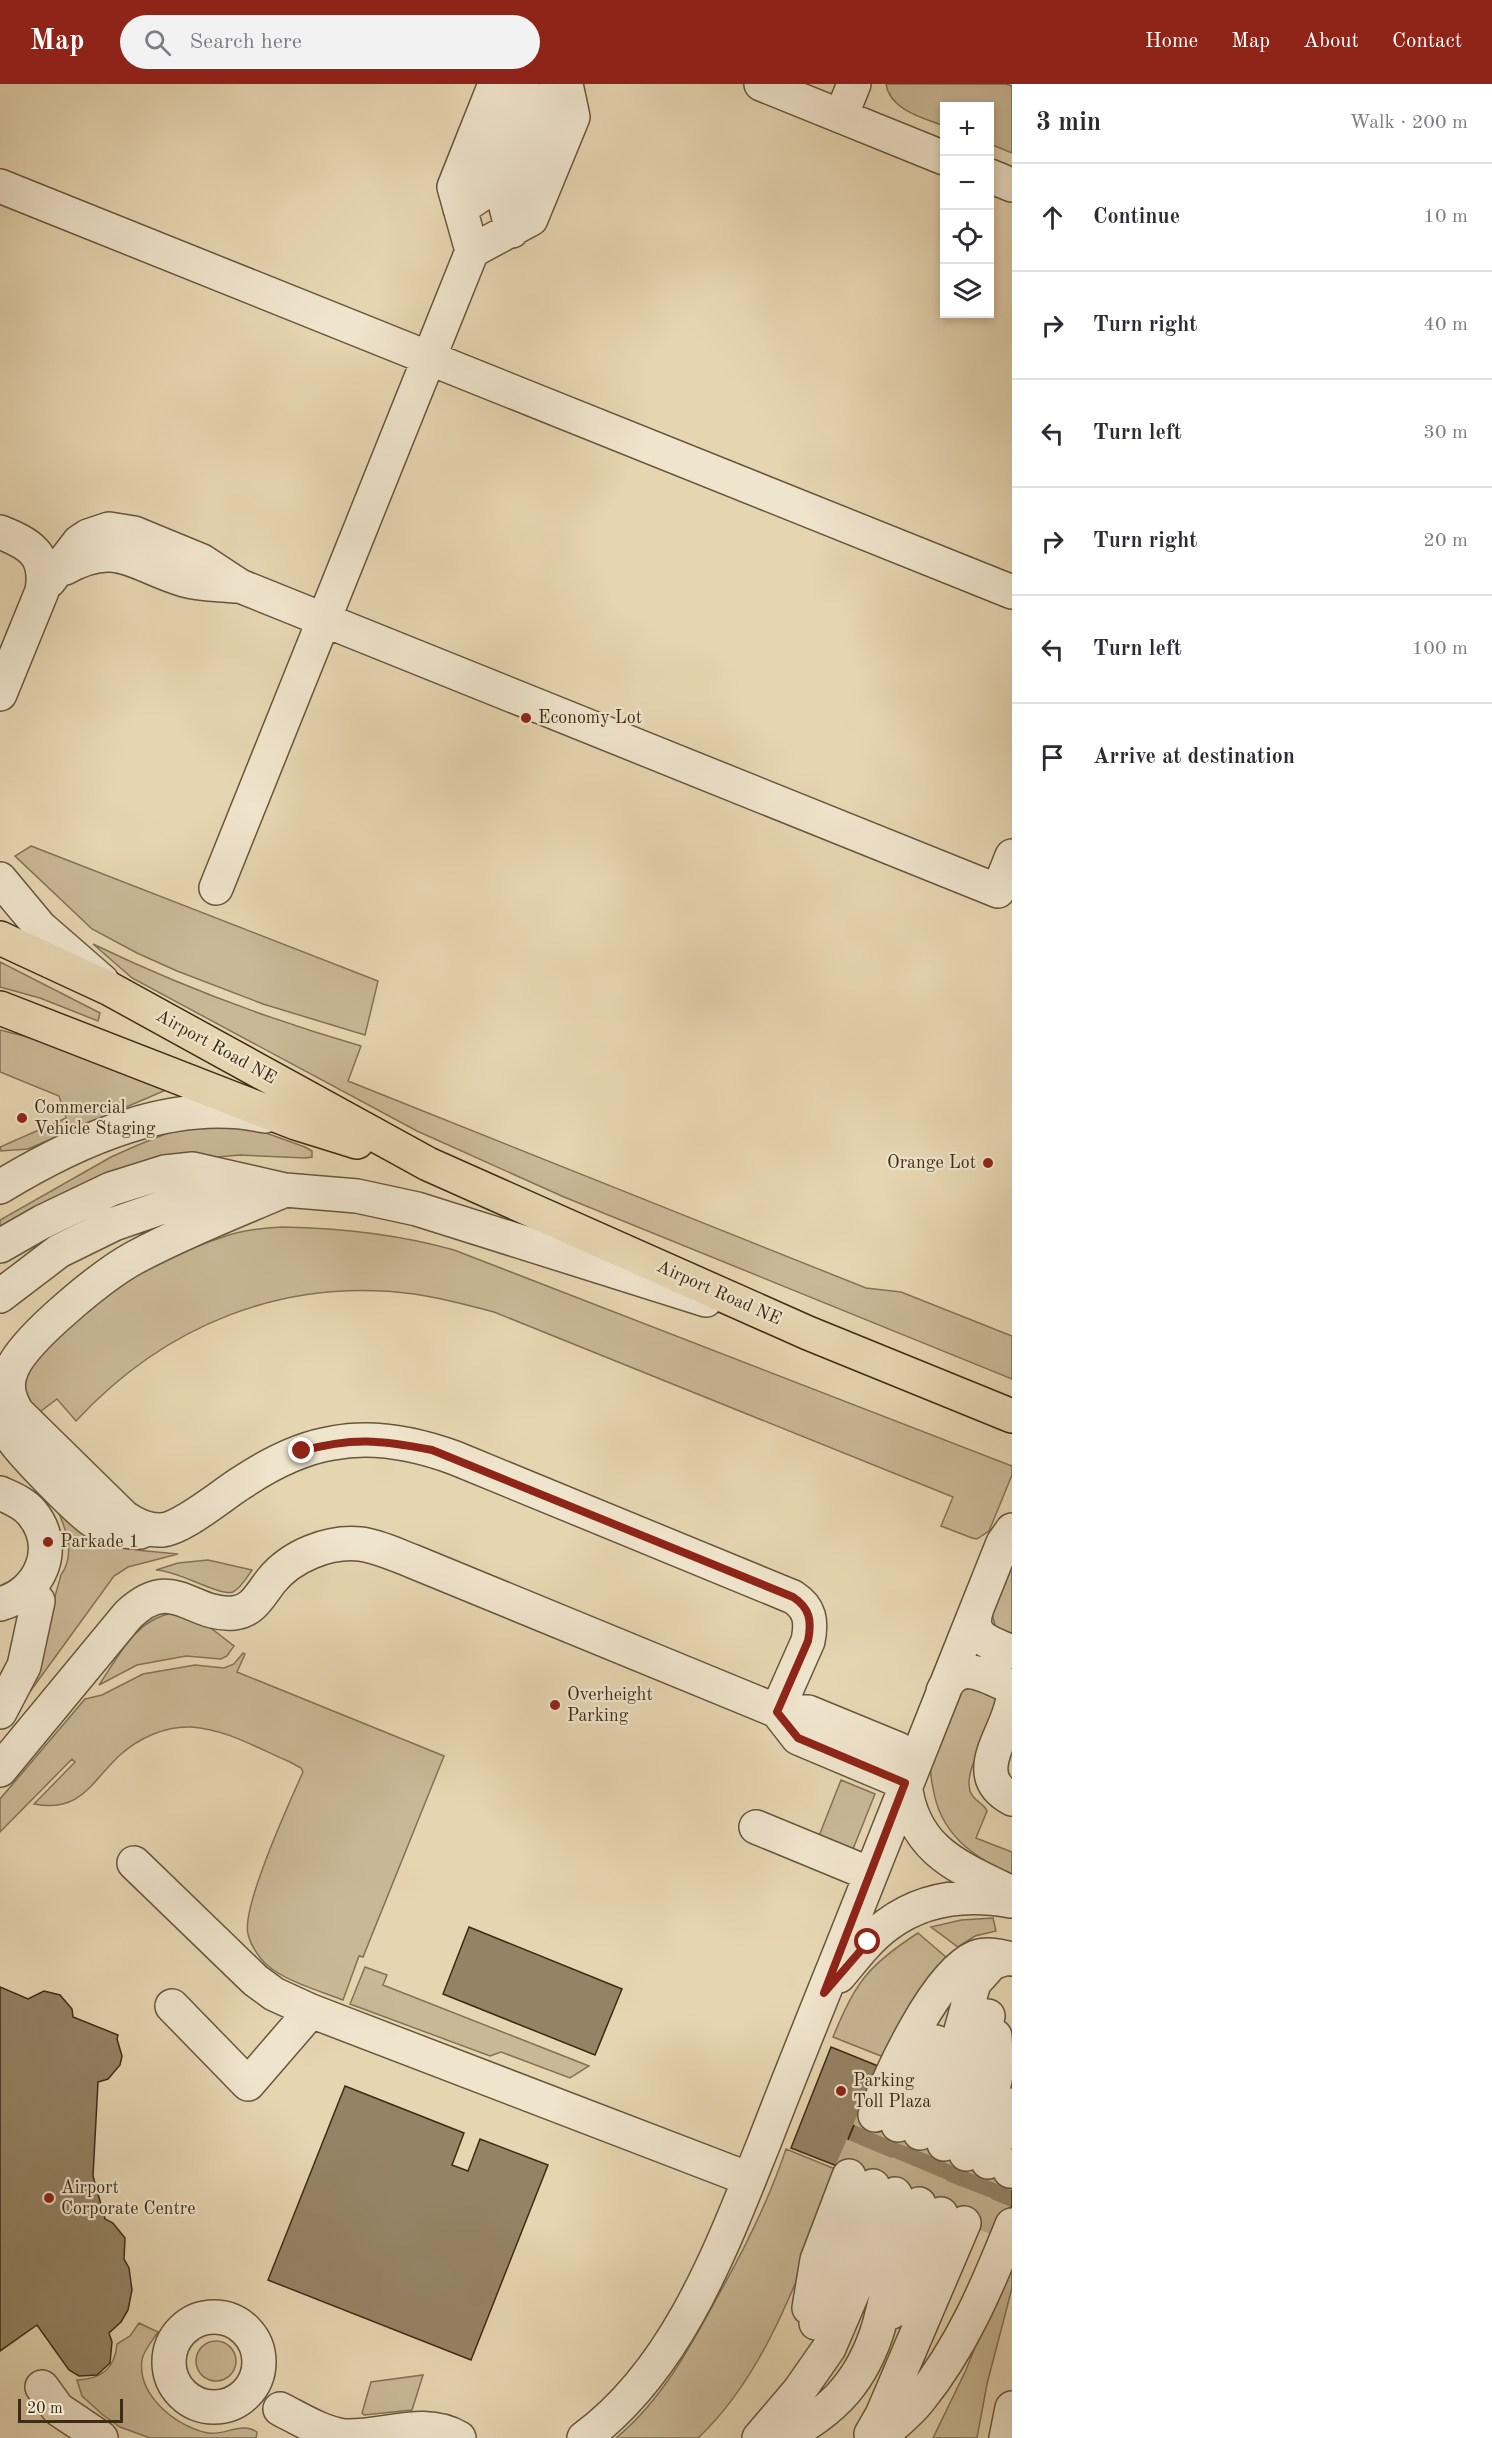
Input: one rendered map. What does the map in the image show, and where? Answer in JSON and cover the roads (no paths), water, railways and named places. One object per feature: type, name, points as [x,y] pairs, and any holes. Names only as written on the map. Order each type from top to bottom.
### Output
[{"type":"main road","name":"Airport Road NE","points":[[0,938],[110,989],[428,1164],[808,1333],[1012,1416]]},
{"type":"main road","name":"Airport Road NE","points":[[0,1008],[296,1123],[428,1164]]},
{"type":"street","points":[[216,888],[472,251],[454,187],[495,84]]},
{"type":"street","points":[[460,209],[482,194],[523,91],[523,84]]},
{"type":"street","points":[[512,231],[506,207],[558,84]]},
{"type":"street","points":[[472,251],[531,219],[573,117],[566,84]]},
{"type":"street","points":[[761,84],[803,92],[841,116],[940,156]]},
{"type":"street","points":[[841,116],[854,84]]},
{"type":"street","points":[[994,178],[1012,185]]},
{"type":"street","points":[[0,186],[1012,592]]},
{"type":"street","points":[[0,694],[9,649],[46,586],[79,542],[88,536],[109,529],[134,533],[202,561],[240,586],[998,891],[1012,856]]},
{"type":"street","points":[[0,532],[32,548],[40,559],[46,586]]},
{"type":"street","points":[[0,879],[40,927],[110,989]]},
{"type":"street","points":[[0,1187],[33,1167],[126,1128],[175,1114],[204,1111],[248,1112],[296,1123]]},
{"type":"street","points":[[0,1172],[33,1167]]},
{"type":"street","points":[[2,1246],[42,1222],[111,1189],[165,1172],[193,1169],[285,1190],[357,1196],[417,1209],[808,1333]]},
{"type":"street","points":[[0,1296],[59,1251],[114,1224],[178,1202],[285,1190]]},
{"type":"street","points":[[285,1190],[132,1259],[93,1287],[59,1316],[19,1357],[11,1370],[8,1393],[17,1413],[124,1517],[134,1524],[162,1530],[197,1513],[243,1481],[302,1451],[333,1443],[364,1440],[432,1450],[793,1597],[802,1603],[810,1619],[808,1641],[777,1712]]},
{"type":"street","points":[[0,1493],[30,1510],[46,1540],[45,1558],[39,1575],[16,1600],[0,1604]]},
{"type":"street","points":[[584,2438],[621,2406],[655,2365],[676,2334],[730,2229],[907,1778],[1003,1543],[1012,1530]]},
{"type":"street","points":[[0,1770],[128,1615],[140,1604],[165,1596],[181,1598],[224,1613],[243,1611],[252,1606],[272,1580],[292,1562],[336,1545],[362,1544],[777,1712],[808,1712],[898,1749],[907,1759],[911,1811],[933,1847],[949,1862],[1012,1893]]},
{"type":"street","points":[[0,1712],[24,1666],[38,1601]]},
{"type":"street","points":[[977,1608],[974,1618],[976,1632],[988,1642],[1009,1650]]},
{"type":"street","points":[[943,1691],[948,1681],[960,1672],[975,1672],[1008,1693],[990,1768],[994,1784],[1000,1793],[1012,1799]]},
{"type":"street","points":[[1012,1766],[1009,1776],[1012,1790]]},
{"type":"street","points":[[756,1827],[870,1874]]},
{"type":"street","points":[[134,1863],[255,1980],[274,1994],[311,2011],[749,2179]]},
{"type":"street","points":[[824,1993],[868,1942],[886,1925],[907,1912],[941,1900],[964,1896],[1012,1902]]},
{"type":"street","points":[[952,2146],[887,2084],[931,2003],[945,1982],[960,1967],[976,1957],[993,1955],[1012,1959]]},
{"type":"street","points":[[952,2146],[938,2038],[974,1983],[992,1963],[1012,1959]]},
{"type":"street","points":[[1012,1973],[997,1983],[988,2004],[991,2024],[1012,2066]]},
{"type":"street","points":[[952,2146],[933,2103],[958,2040],[974,1983]]},
{"type":"street","points":[[172,2006],[248,2084],[311,2011]]},
{"type":"street","points":[[952,2146],[991,2024]]},
{"type":"street","points":[[952,2146],[1012,2105]]},
{"type":"street","points":[[830,2438],[876,2336],[895,2265],[930,2207]]},
{"type":"street","points":[[760,2438],[790,2387],[800,2363],[930,2207]]},
{"type":"street","points":[[881,2433],[882,2415],[930,2207]]},
{"type":"street","points":[[881,2433],[918,2401],[954,2351],[982,2300],[930,2207]]},
{"type":"street","points":[[760,2438],[799,2391],[930,2207]]},
{"type":"street","points":[[280,2409],[262,2377],[257,2348],[250,2335],[239,2324],[225,2318],[210,2317],[195,2320],[182,2329],[169,2355],[170,2370],[175,2384],[184,2395],[196,2403],[211,2407],[239,2404],[280,2409],[320,2429],[341,2436],[365,2437],[425,2428],[437,2429],[459,2438]]},
{"type":"street","points":[[225,2406],[239,2400],[249,2390],[256,2378],[259,2363]]},
{"type":"street","points":[[783,2438],[810,2423],[837,2401],[858,2374]]},
{"type":"street","points":[[42,2386],[58,2409],[101,2438]]},
{"type":"tunnel","points":[[849,2176],[875,2115]]},
{"type":"tunnel","points":[[873,2186],[898,2125]]},
{"type":"tunnel","points":[[895,2194],[920,2133]]},
{"type":"tunnel","points":[[919,2204],[944,2144]]},
{"type":"tunnel","points":[[941,2214],[966,2154]]},
{"type":"tunnel","points":[[964,2223],[988,2162]]},
{"type":"tunnel","points":[[985,2232],[1010,2171]]},
{"type":"place","name":"Economy Lot","points":[[526,718]]},
{"type":"place","name":"Commercial Vehicle Staging","points":[[22,1118]]},
{"type":"place","name":"Orange Lot","points":[[988,1163]]},
{"type":"place","name":"Parkade 1","points":[[48,1542]]},
{"type":"place","name":"Overheight Parking","points":[[555,1705]]},
{"type":"place","name":"Parking Toll Plaza","points":[[841,2091]]},
{"type":"place","name":"Airport Corporate Centre","points":[[49,2198]]}]
